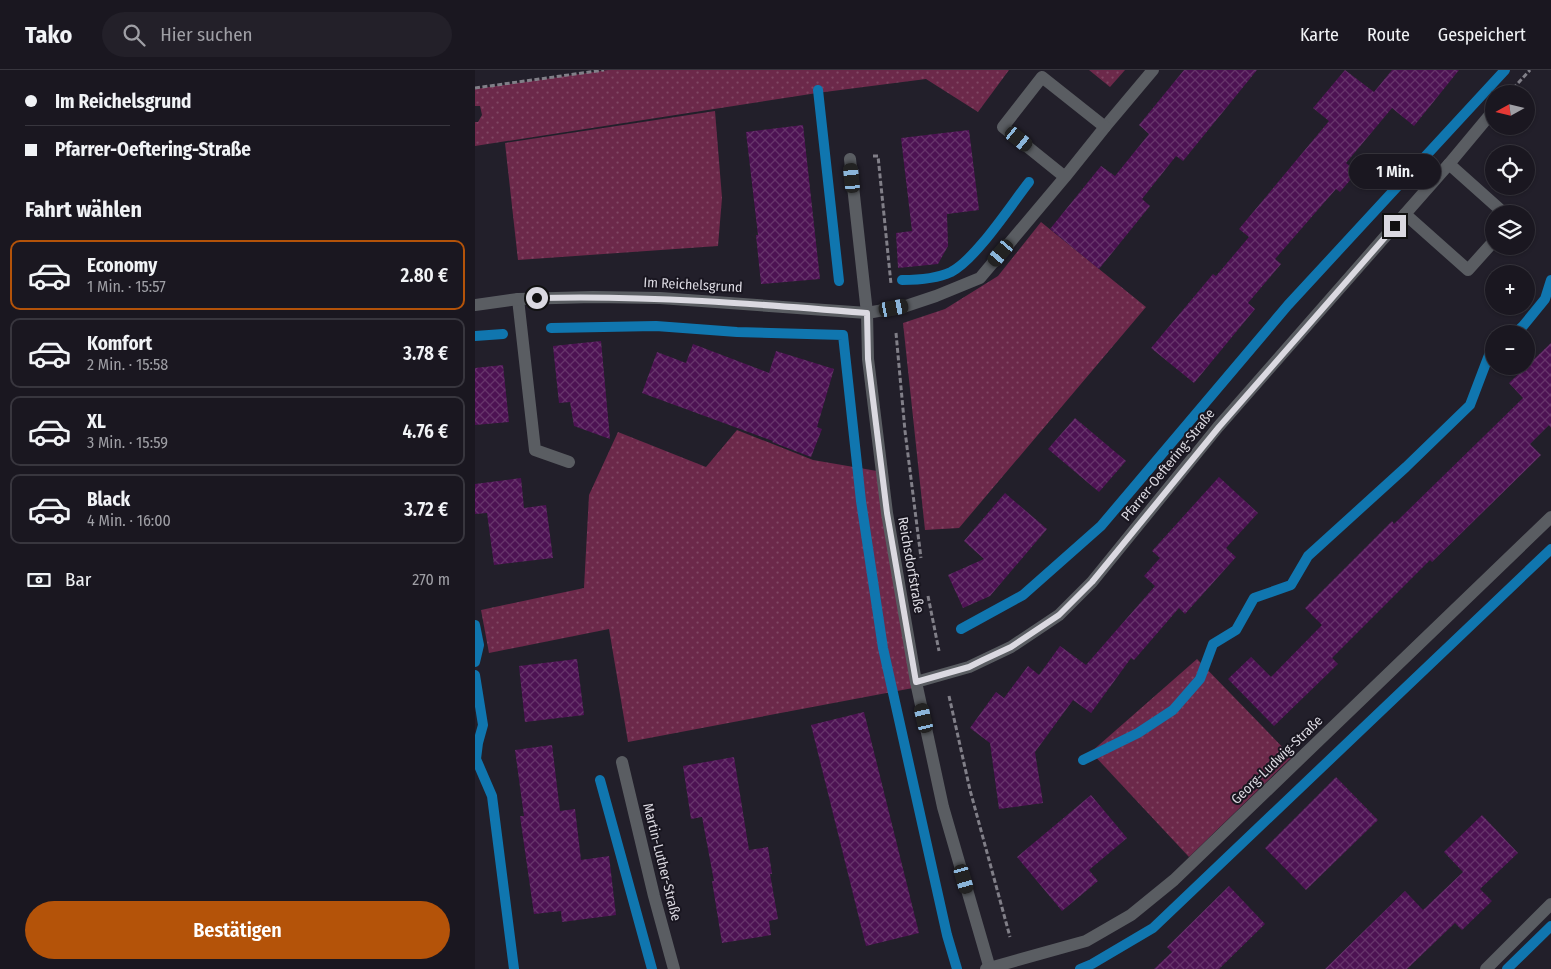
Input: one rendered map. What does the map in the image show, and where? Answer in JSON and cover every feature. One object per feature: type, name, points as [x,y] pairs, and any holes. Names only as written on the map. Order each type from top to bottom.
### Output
[{"type":"street","name":"Im Reichelsgrund","points":[[475,304],[518,299],[661,298],[867,313],[894,308],[937,296],[980,278],[1153,70]]},
{"type":"street","points":[[1065,177],[1003,127],[1042,77],[1105,127]]},
{"type":"street","name":"Pfarrer-Oeftering-Straße","points":[[916,682],[969,667],[1011,647],[1059,615],[1092,582],[1219,427],[1485,121]]},
{"type":"street","name":"Reichsdorfstraße","points":[[850,159],[867,313],[868,359],[887,513],[916,682],[943,807],[989,969]]},
{"type":"street","points":[[1449,164],[1495,205]]},
{"type":"street","points":[[1405,214],[1468,270],[1485,251]]},
{"type":"street","points":[[518,299],[535,450],[569,462]]},
{"type":"street","name":"Georg-Ludwig-Straße","points":[[989,969],[1087,941],[1131,915],[1174,880],[1551,517]]},
{"type":"street","name":"Martin-Luther-Straße","points":[[622,762],[654,896],[674,969]]},
{"type":"street","points":[[1486,969],[1551,904]]},
{"type":"path","points":[[475,88],[604,70]]},
{"type":"path","points":[[1516,85],[1530,70]]},
{"type":"path","points":[[850,159],[878,156],[905,431],[922,564]]},
{"type":"path","points":[[927,592],[970,790],[1017,960]]},
{"type":"shaded area","points":[[608,70],[1009,70],[978,112],[926,79],[817,93],[475,146],[475,122],[478,122],[482,115],[480,106],[475,106],[475,89]]},
{"type":"shaded area","points":[[1089,70],[1125,70],[1110,87]]},
{"type":"shaded area","points":[[715,111],[722,198],[718,246],[518,260],[505,143]]},
{"type":"shaded area","points":[[1041,222],[1146,307],[959,528],[925,530],[903,323],[945,309],[998,276]]},
{"type":"shaded area","points":[[737,430],[813,460],[877,471],[913,688],[628,742],[609,629],[489,653],[481,610],[584,588],[589,495],[618,432],[706,467]]},
{"type":"shaded area","points":[[1197,659],[1292,757],[1189,857],[1091,752]]},
{"type":"building","points":[[1184,70],[1257,70],[1183,161],[1176,156],[1142,199],[1150,206],[1099,269],[1050,229],[1101,166],[1115,176],[1149,134],[1139,125]]},
{"type":"building","points":[[1345,70],[1374,92],[1392,70],[1459,70],[1414,126],[1392,108],[1346,163],[1357,172],[1340,192],[1336,189],[1275,259],[1281,264],[1248,303],[1255,309],[1194,383],[1151,348],[1213,274],[1216,276],[1249,237],[1239,229],[1329,121],[1313,108]]},
{"type":"building","points":[[803,125],[820,279],[761,284],[756,235],[758,235],[746,132]]},
{"type":"building","points":[[969,130],[979,210],[947,214],[948,246],[938,264],[898,268],[896,233],[912,231],[901,138]]},
{"type":"building","points":[[601,341],[610,439],[574,426],[570,402],[559,403],[553,346]]},
{"type":"building","points":[[1551,343],[1551,428],[1549,425],[1530,444],[1541,455],[1432,562],[1430,560],[1332,658],[1338,664],[1274,726],[1228,679],[1251,657],[1271,677],[1322,625],[1305,608],[1392,521],[1394,524],[1523,398],[1509,383],[1517,375],[1535,375],[1535,358]]},
{"type":"building","points":[[693,344],[769,373],[776,351],[834,369],[817,427],[822,429],[811,457],[773,441],[642,393],[657,352],[686,363]]},
{"type":"building","points":[[503,365],[509,422],[475,425],[475,368]]},
{"type":"building","points":[[1075,418],[1126,461],[1099,492],[1048,449]]},
{"type":"building","points":[[1219,477],[1258,513],[1226,548],[1236,557],[1185,614],[1179,608],[1134,660],[1131,658],[1091,713],[1073,700],[1035,752],[1043,803],[999,809],[990,743],[970,728],[996,692],[1004,698],[1028,666],[1039,675],[1060,646],[1086,665],[1155,586],[1144,576],[1160,558],[1152,551]]},
{"type":"building","points":[[521,478],[524,508],[546,505],[553,558],[494,565],[487,513],[475,514],[475,484]]},
{"type":"building","points":[[1005,493],[1047,529],[990,596],[963,608],[948,575],[984,559],[964,541]]},
{"type":"building","points":[[577,659],[584,715],[525,722],[519,666]]},
{"type":"building","points":[[864,712],[919,933],[866,946],[811,725]]},
{"type":"building","points":[[552,745],[560,811],[575,809],[581,860],[609,856],[616,915],[562,922],[561,911],[534,914],[520,816],[524,816],[515,750]]},
{"type":"building","points":[[734,757],[749,850],[768,847],[772,874],[770,874],[778,919],[769,921],[771,935],[722,943],[712,881],[714,881],[702,817],[691,819],[683,766]]},
{"type":"building","points":[[1336,777],[1378,820],[1306,890],[1265,848]]},
{"type":"building","points":[[1091,795],[1127,838],[1089,870],[1098,881],[1062,911],[1017,857]]},
{"type":"building","points":[[1482,815],[1518,853],[1480,889],[1492,901],[1462,930],[1455,923],[1407,969],[1325,969],[1405,891],[1423,910],[1463,872],[1444,852]]},
{"type":"building","points":[[1229,886],[1265,924],[1219,969],[1154,969],[1172,952],[1167,947]]},
{"type":"waterway","points":[[961,629],[1023,595],[1101,526],[1288,305],[1505,70]]},
{"type":"waterway","points":[[818,90],[839,281]]},
{"type":"waterway","points":[[902,280],[933,278],[951,272],[961,265],[982,244],[1029,182]]},
{"type":"waterway","points":[[1524,325],[1545,299],[1551,280]]},
{"type":"waterway","points":[[551,328],[656,326],[737,332],[843,335],[861,501],[883,648],[947,935],[957,969]]},
{"type":"waterway","points":[[475,336],[503,334]]},
{"type":"waterway","points":[[1083,760],[1138,733],[1173,710],[1200,679],[1213,644],[1236,630],[1254,598],[1291,585],[1308,556],[1406,467],[1470,405],[1485,366]]},
{"type":"waterway","points":[[1080,969],[1092,964],[1153,928],[1551,549]]},
{"type":"waterway","points":[[475,625],[479,645],[475,662]]},
{"type":"waterway","points":[[475,675],[483,725],[476,759],[492,796],[514,969]]},
{"type":"waterway","points":[[600,780],[652,969]]},
{"type":"waterway","points":[[1507,969],[1551,926]]},
{"type":"route","points":[[537,298],[661,298],[867,313],[868,359],[887,513],[916,682],[969,667],[1011,647],[1059,615],[1092,582],[1219,427],[1395,226]]}]
